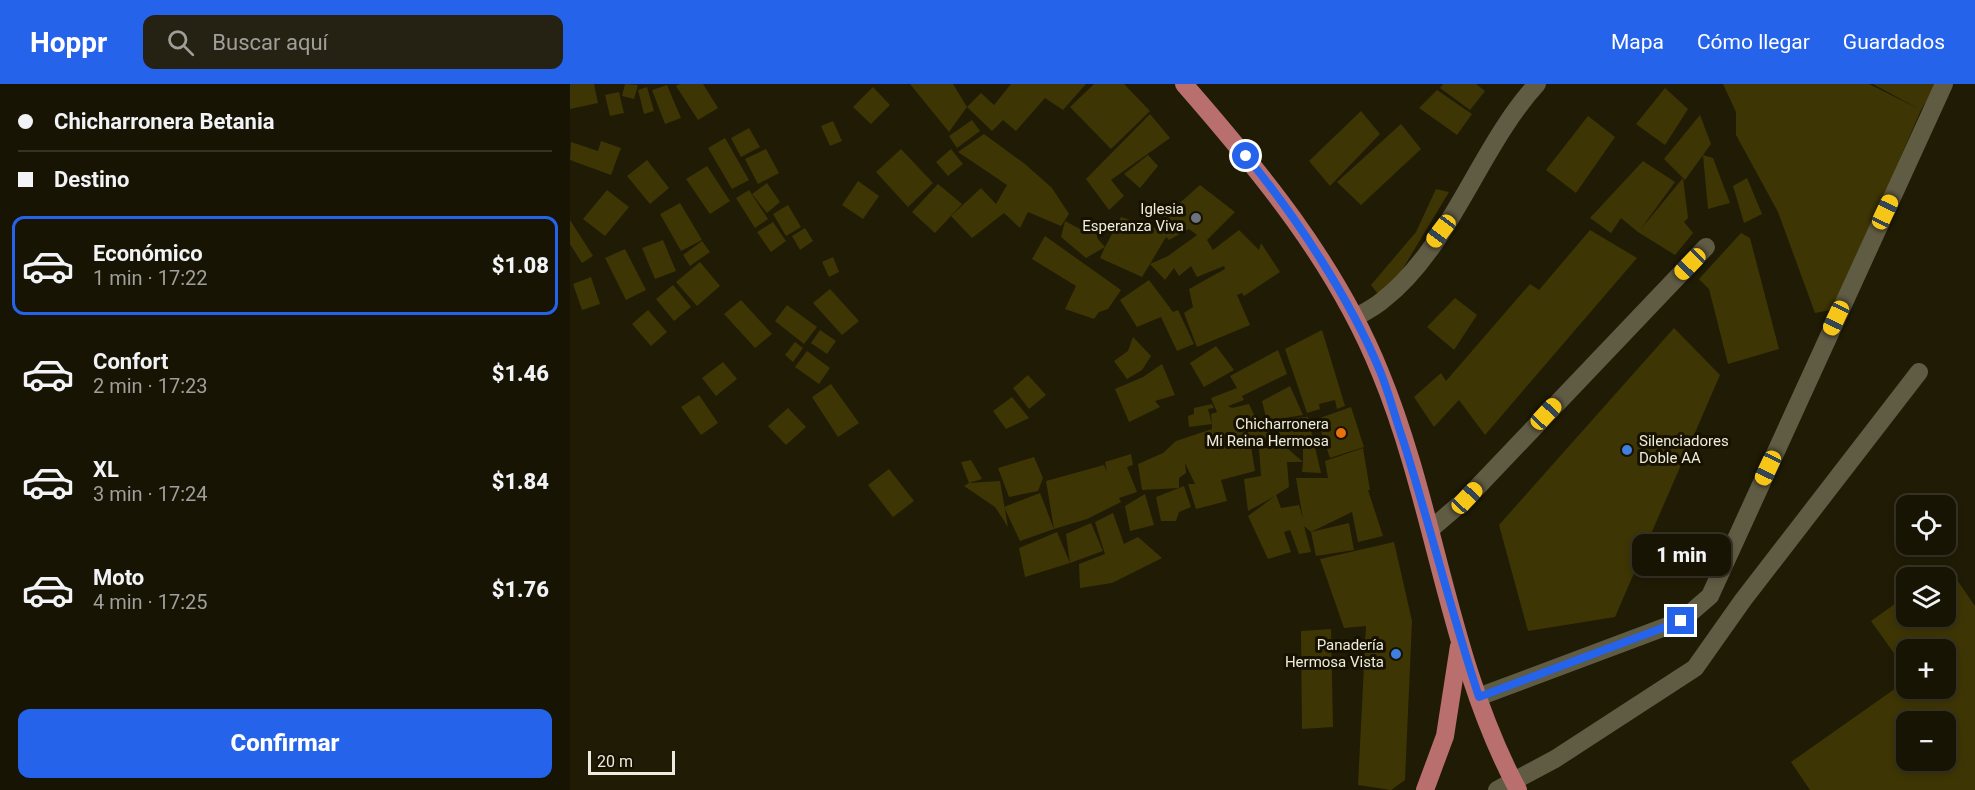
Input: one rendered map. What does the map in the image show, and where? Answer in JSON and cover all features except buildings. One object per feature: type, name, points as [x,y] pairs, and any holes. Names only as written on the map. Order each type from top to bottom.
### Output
[{"type":"main road","points":[[1184,84],[1270,184],[1356,317],[1381,373],[1431,529],[1460,641],[1479,697],[1516,786]]},
{"type":"main road","points":[[1425,790],[1445,736],[1460,641]]},
{"type":"street","points":[[1356,317],[1383,300],[1407,277],[1441,231],[1514,109],[1537,84]]},
{"type":"street","points":[[1479,697],[1681,621],[1710,596],[1944,84]]},
{"type":"street","points":[[1431,529],[1467,498],[1706,247]]},
{"type":"street","points":[[1497,790],[1516,786],[1695,668],[1743,600],[1919,372]]},
{"type":"place","name":"Iglesia Esperanza Viva","points":[[1196,218]]},
{"type":"place","name":"Chicharronera Mi Reina Hermosa","points":[[1341,433]]},
{"type":"place","name":"Silenciadores Doble AA","points":[[1627,450]]},
{"type":"place","name":"Panadería Hermosa Vista","points":[[1396,654]]},
{"type":"route","points":[[1246,156],[1270,184],[1356,317],[1381,373],[1431,529],[1460,641],[1479,697],[1681,621]]}]
